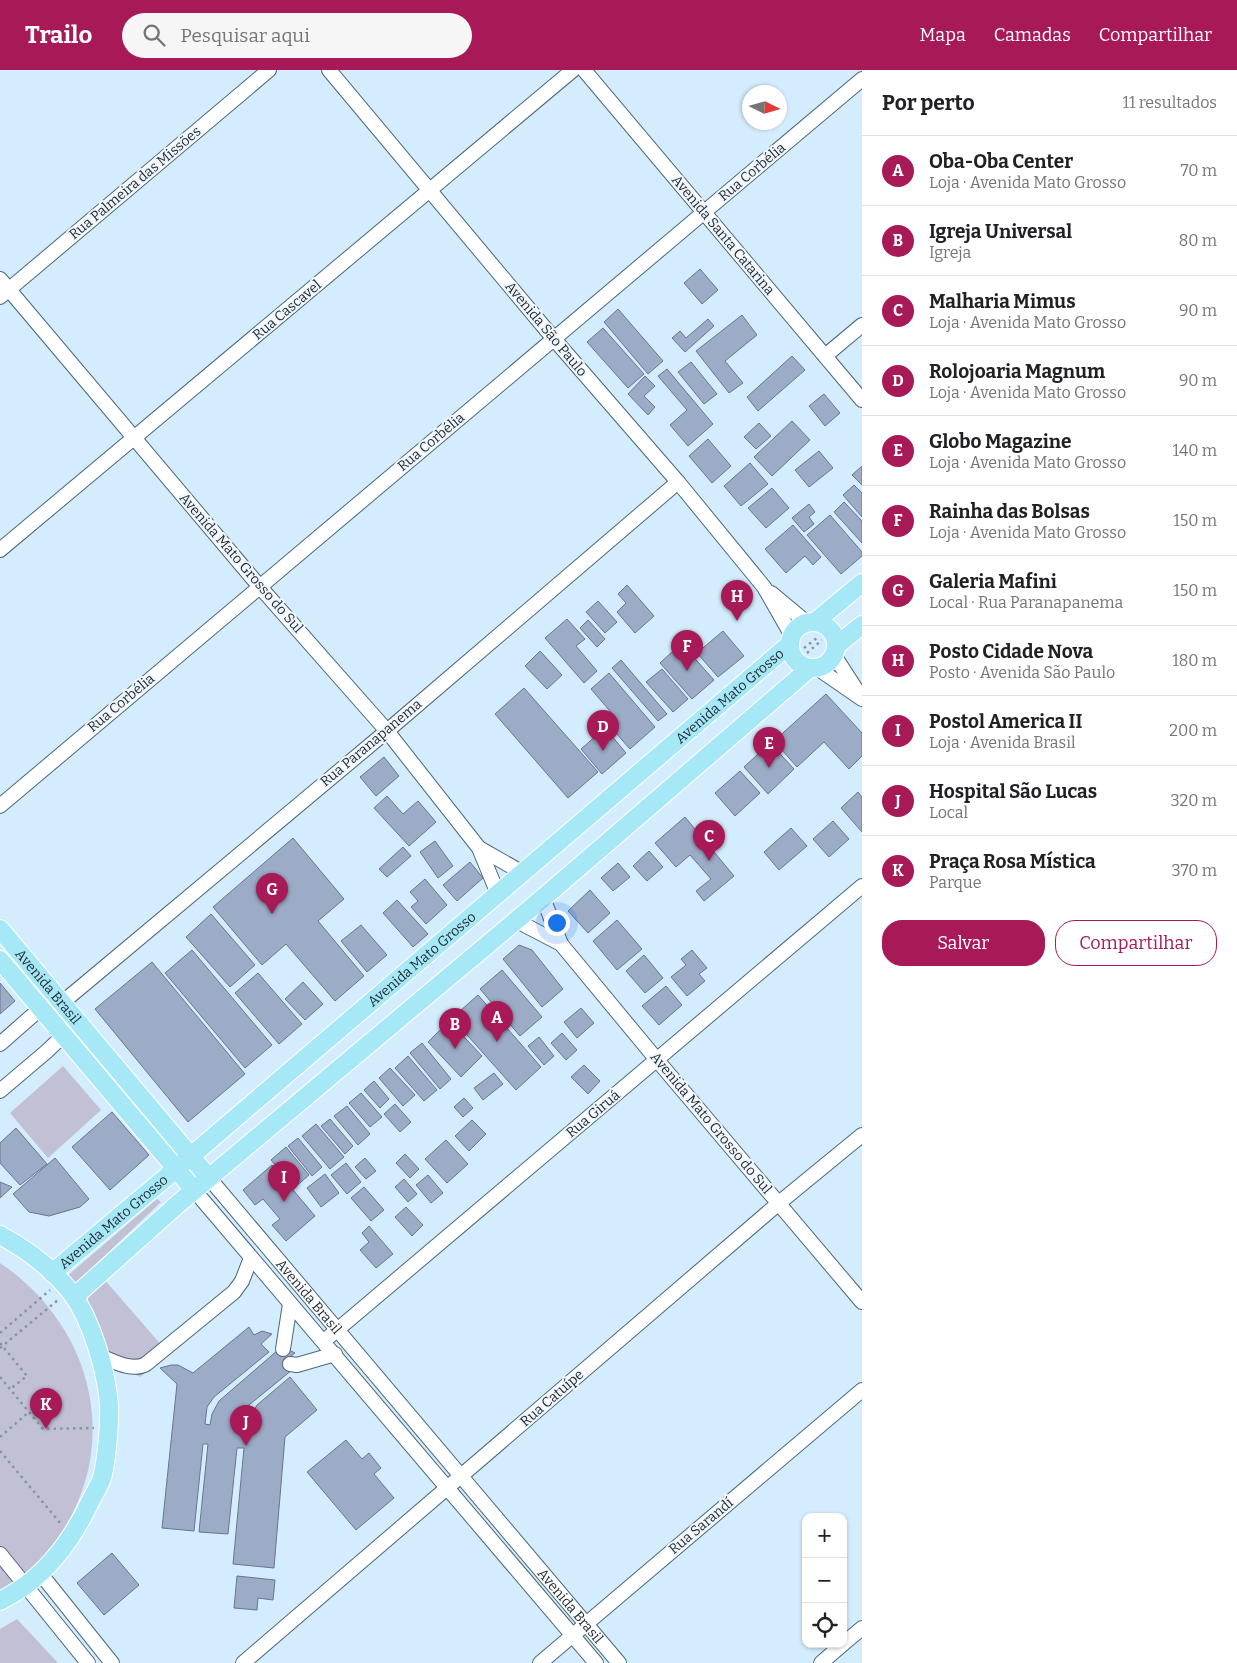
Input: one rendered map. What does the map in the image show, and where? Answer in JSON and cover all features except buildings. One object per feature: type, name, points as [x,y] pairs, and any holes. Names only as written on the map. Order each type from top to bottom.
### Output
[{"type":"main road","points":[[862,583],[811,623],[798,628],[791,640],[791,651],[798,662],[813,668],[828,663],[835,650],[862,625]]},
{"type":"main road","points":[[811,623],[820,623],[830,630],[836,640],[835,650]]},
{"type":"main road","name":"Avenida Mato Grosso","points":[[63,1285],[176,1169],[523,873],[791,640]]},
{"type":"main road","name":"Avenida Mato Grosso","points":[[63,1285],[194,1190],[543,898],[813,668]]},
{"type":"main road","name":"Avenida Brasil","points":[[0,929],[208,1178]]},
{"type":"main road","name":"Avenida Brasil","points":[[0,960],[194,1190]]},
{"type":"main road","name":"Avenida Mato Grosso","points":[[0,1236],[35,1256],[63,1285],[87,1324],[100,1356],[109,1396],[108,1429],[102,1478],[85,1514],[63,1548],[40,1573],[25,1586],[0,1601]]},
{"type":"street","name":"Rua Palmeira das Missões","points":[[3,288],[269,70]]},
{"type":"street","name":"Avenida São Paulo","points":[[329,70],[554,339],[678,482],[764,587],[791,640]]},
{"type":"street","name":"Rua Cascavel","points":[[0,550],[573,70]]},
{"type":"street","name":"Avenida Santa Catarina","points":[[584,70],[862,400]]},
{"type":"street","name":"Rua Corbélia","points":[[0,806],[862,79]]},
{"type":"street","name":"Avenida Mato Grosso do Sul","points":[[3,288],[134,437],[260,587],[386,731],[479,848]]},
{"type":"street","points":[[826,356],[862,325]]},
{"type":"street","name":"Rua Paranapanema","points":[[62,1002],[386,731],[678,482]]},
{"type":"street","name":"Avenida São Paulo","points":[[764,587],[811,623]]},
{"type":"street","points":[[835,650],[862,699]]},
{"type":"street","points":[[813,668],[862,699]]},
{"type":"street","points":[[479,848],[523,873]]},
{"type":"street","points":[[479,848],[498,894]]},
{"type":"street","name":"Rua Giruá","points":[[324,1341],[862,886]]},
{"type":"street","points":[[543,898],[561,944]]},
{"type":"street","points":[[515,920],[561,944]]},
{"type":"street","name":"Avenida Mato Grosso do Sul","points":[[561,944],[862,1302]]},
{"type":"street","points":[[0,1044],[41,1008]]},
{"type":"street","points":[[0,1091],[64,1036]]},
{"type":"street","name":"Rua Catuípe","points":[[243,1663],[779,1203],[862,1135]]},
{"type":"street","name":"Avenida Brasil","points":[[208,1178],[619,1663]]},
{"type":"street","name":"Avenida Brasil","points":[[194,1190],[596,1663]]},
{"type":"street","points":[[100,1356],[134,1368],[146,1364],[234,1292],[242,1281],[251,1258]]},
{"type":"street","points":[[283,1349],[290,1304]]},
{"type":"street","points":[[290,1364],[297,1365],[335,1354]]},
{"type":"street","name":"Rua Sarandí","points":[[540,1663],[862,1390]]},
{"type":"street","points":[[0,1554],[88,1663]]},
{"type":"street","points":[[40,1573],[112,1663]]},
{"type":"street","points":[[847,1641],[862,1628]]},
{"type":"street","points":[[821,1663],[838,1648]]},
{"type":"path","points":[[0,1333],[63,1285]]},
{"type":"path","points":[[1,1347],[63,1285]]},
{"type":"path","points":[[0,1343],[1,1347],[27,1376],[10,1389]]},
{"type":"path","points":[[0,1377],[43,1429],[108,1429]]},
{"type":"path","points":[[0,1437],[29,1412]]},
{"type":"path","points":[[0,1451],[64,1528]]},
{"type":"shaded area","points":[[63,1066],[101,1110],[48,1158],[10,1113]]},
{"type":"shaded area","points":[[157,1199],[161,1202],[73,1286],[66,1277]]},
{"type":"shaded area","points":[[0,1263],[30,1287],[55,1316],[74,1348],[86,1382],[92,1418],[91,1455],[82,1491],[65,1527],[36,1564],[0,1596]]},
{"type":"shaded area","points":[[104,1279],[169,1354],[140,1377],[112,1361],[89,1315],[87,1306],[89,1293]]},
{"type":"shaded area","points":[[17,1619],[58,1663],[0,1663],[0,1629]]},
{"type":"place","name":"Posto Cidade Nova","points":[[737,621]]},
{"type":"place","name":"Rainha das Bolsas","points":[[687,671]]},
{"type":"place","name":"Rolojoaria Magnum","points":[[603,751]]},
{"type":"place","name":"Globo Magazine","points":[[769,768]]},
{"type":"place","name":"Malharia Mimus","points":[[709,861]]},
{"type":"place","name":"Galeria Mafini","points":[[272,914]]},
{"type":"place","name":"Oba-Oba Center","points":[[497,1042]]},
{"type":"place","name":"Igreja Universal","points":[[455,1049]]},
{"type":"place","name":"Postol America II","points":[[284,1202]]},
{"type":"place","name":"Praça Rosa Mística","points":[[46,1429]]},
{"type":"place","name":"Hospital São Lucas","points":[[246,1446]]}]
